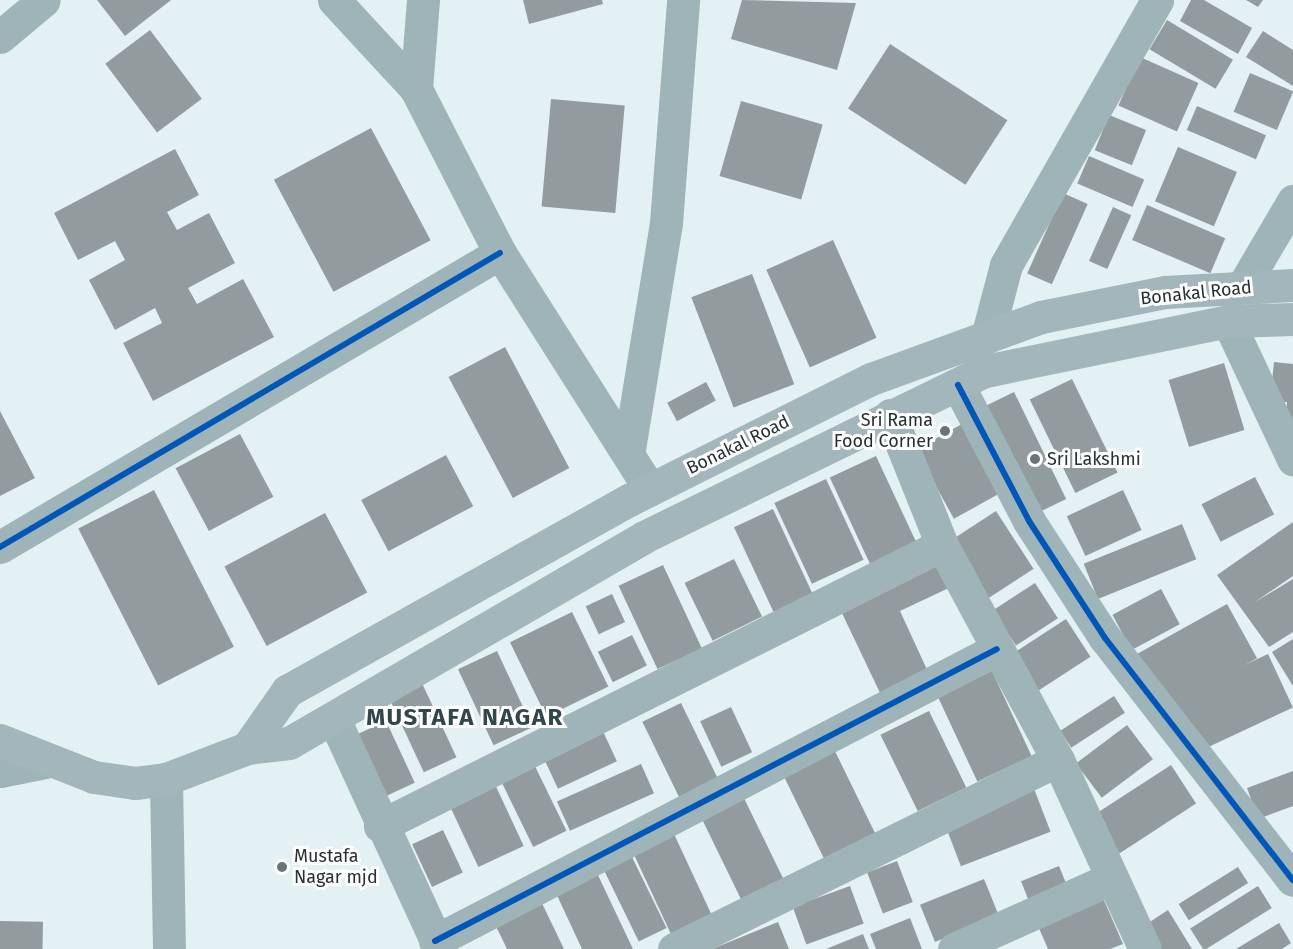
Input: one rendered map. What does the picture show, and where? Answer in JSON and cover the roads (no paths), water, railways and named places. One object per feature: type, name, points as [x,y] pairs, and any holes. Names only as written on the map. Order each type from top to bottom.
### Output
[{"type":"main road","name":"Bonakal Road","points":[[247,748],[287,691],[650,489],[872,379],[1041,317],[1165,292],[1293,285]]},
{"type":"main road","name":"Bonakal Road","points":[[0,740],[45,762],[104,779],[166,779],[247,748],[289,744],[644,537],[890,415],[985,371],[1228,321],[1293,319]]},
{"type":"street","points":[[0,37],[44,0]]},
{"type":"street","points":[[334,0],[416,89],[500,253],[629,449],[650,489]]},
{"type":"street","points":[[416,89],[423,0]]},
{"type":"street","points":[[629,449],[666,223],[683,0]]},
{"type":"street","points":[[987,336],[1006,265],[1157,0]]},
{"type":"street","points":[[1243,286],[1293,201]]},
{"type":"street","points":[[0,547],[500,253]]},
{"type":"street","points":[[1228,321],[1293,459]]},
{"type":"street","points":[[958,385],[1029,520],[1105,638],[1293,880]]},
{"type":"street","points":[[890,415],[942,545],[1058,760],[1145,949]]},
{"type":"street","points":[[380,826],[942,545]]},
{"type":"street","points":[[334,719],[380,826],[437,945],[997,649]]},
{"type":"street","points":[[674,949],[1058,760]]},
{"type":"street","points":[[0,771],[45,762]]},
{"type":"street","points":[[166,779],[169,949]]},
{"type":"street","points":[[954,949],[1112,878]]},
{"type":"place","name":"Sri Rama Food Corner","points":[[945,431]]},
{"type":"place","name":"Sri Lakshmi","points":[[1035,459]]},
{"type":"place","name":"Mustafa Nagar mjd","points":[[282,867]]},
{"type":"district","name":"MUSTAFA NAGAR","points":[[465,718]]}]
